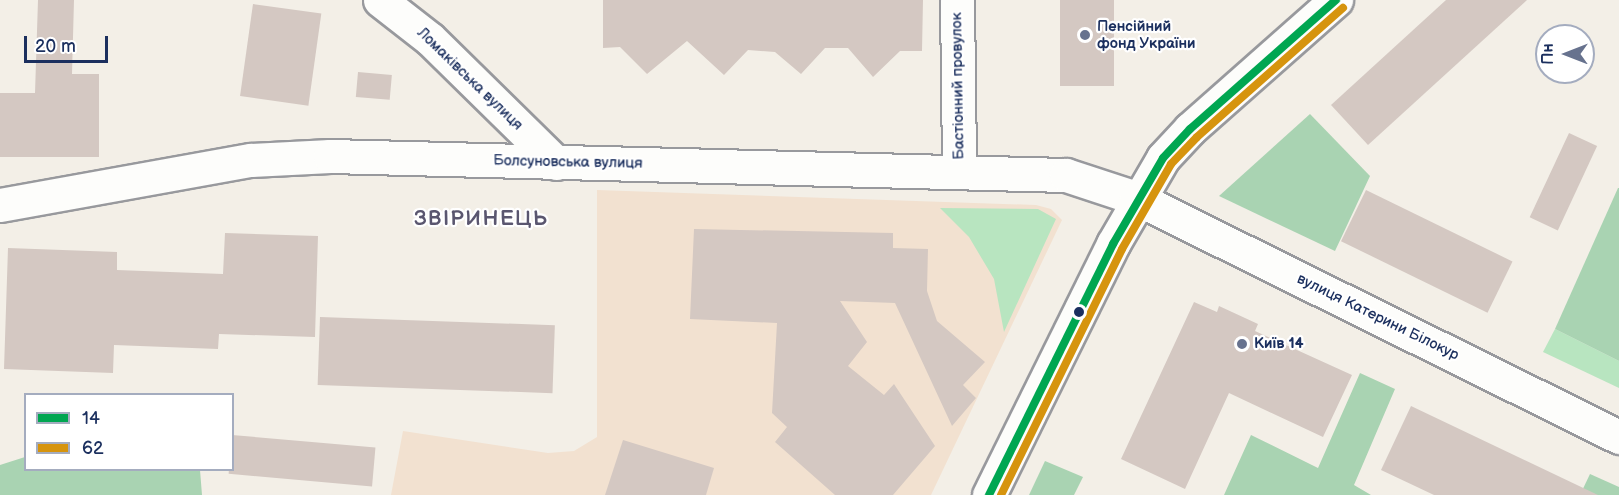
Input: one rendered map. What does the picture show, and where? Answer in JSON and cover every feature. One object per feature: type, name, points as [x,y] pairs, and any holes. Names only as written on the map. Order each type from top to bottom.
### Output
[{"type":"street","name":"Ломаківська вулиця","points":[[380,0],[430,39],[556,163]]},
{"type":"street","name":"Бастіонний провулок","points":[[957,0],[959,172]]},
{"type":"street","points":[[989,495],[1136,198],[1163,158],[1190,129],[1336,0]]},
{"type":"street","name":"Болсуновська вулиця","points":[[0,206],[251,160],[330,156],[1066,175],[1136,198]]},
{"type":"street","name":"вулиця Катерини Білокур","points":[[1136,198],[1619,436]]},
{"type":"shaded area","points":[[597,190],[1036,205],[1051,209],[1062,220],[931,495],[391,495],[403,431],[548,453],[574,451],[597,437]]},
{"type":"green space","points":[[1310,114],[1370,176],[1335,251],[1219,196]]},
{"type":"green space","points":[[1619,188],[1619,361],[1555,329]]},
{"type":"green space","points":[[940,208],[1038,209],[1056,219],[1004,332],[994,279],[969,237]]},
{"type":"green space","points":[[1555,329],[1619,361],[1619,388],[1543,352]]},
{"type":"green space","points":[[1360,373],[1395,389],[1354,485],[1371,495],[1224,495],[1251,435],[1318,468]]},
{"type":"green space","points":[[24,457],[24,471],[200,471],[202,495],[0,495],[0,465]]},
{"type":"green space","points":[[1045,461],[1083,477],[1074,495],[1029,495]]},
{"type":"green space","points":[[1590,474],[1619,487],[1619,495],[1580,495]]},
{"type":"building","points":[[38,0],[74,0],[72,74],[99,74],[99,157],[0,157],[0,93],[35,93]]},
{"type":"building","points":[[603,0],[923,0],[922,51],[900,51],[873,77],[848,48],[825,48],[801,74],[775,52],[748,50],[724,75],[687,41],[647,74],[620,47],[603,48]]},
{"type":"building","name":"Пенсійний фонд України","points":[[1060,0],[1114,0],[1114,86],[1060,86]]},
{"type":"building","points":[[1446,0],[1527,0],[1368,145],[1331,105]]},
{"type":"building","points":[[253,4],[321,14],[308,106],[240,96]]},
{"type":"building","points":[[358,72],[392,75],[390,100],[356,97]]},
{"type":"building","points":[[1569,133],[1597,146],[1558,230],[1530,217]]},
{"type":"building","points":[[1366,190],[1513,261],[1488,313],[1341,241]]},
{"type":"building","points":[[694,229],[893,233],[893,248],[928,249],[927,291],[937,321],[985,362],[963,385],[976,398],[952,426],[895,303],[840,301],[867,342],[848,366],[884,395],[894,384],[935,446],[893,495],[835,495],[775,442],[787,427],[772,413],[777,323],[690,319]]},
{"type":"building","points":[[225,233],[318,236],[315,337],[219,334],[218,349],[114,345],[113,373],[4,369],[8,248],[117,252],[117,270],[223,274]]},
{"type":"building","points":[[1194,302],[1217,312],[1219,306],[1258,324],[1255,331],[1352,375],[1323,437],[1229,393],[1185,489],[1121,459]]},
{"type":"building","points":[[320,317],[555,325],[552,393],[318,385]]},
{"type":"building","points":[[1411,406],[1598,495],[1434,495],[1381,470]]},
{"type":"building","points":[[234,435],[375,448],[372,486],[229,474],[229,471],[234,471]]},
{"type":"building","points":[[623,440],[714,468],[706,495],[605,495]]},
{"type":"transit line","name":"14","points":[[989,495],[1113,244],[1163,158],[1190,129],[1336,0]]},
{"type":"transit line","name":"62","points":[[1001,495],[1122,249],[1171,164],[1197,137],[1343,8]]},
{"type":"place","name":"Пенсійний фонд України","points":[[1085,35]]},
{"type":"place","name":"Київ 14","points":[[1242,344]]},
{"type":"district","name":"ЗВІРИНЕЦЬ","points":[[481,219]]}]
